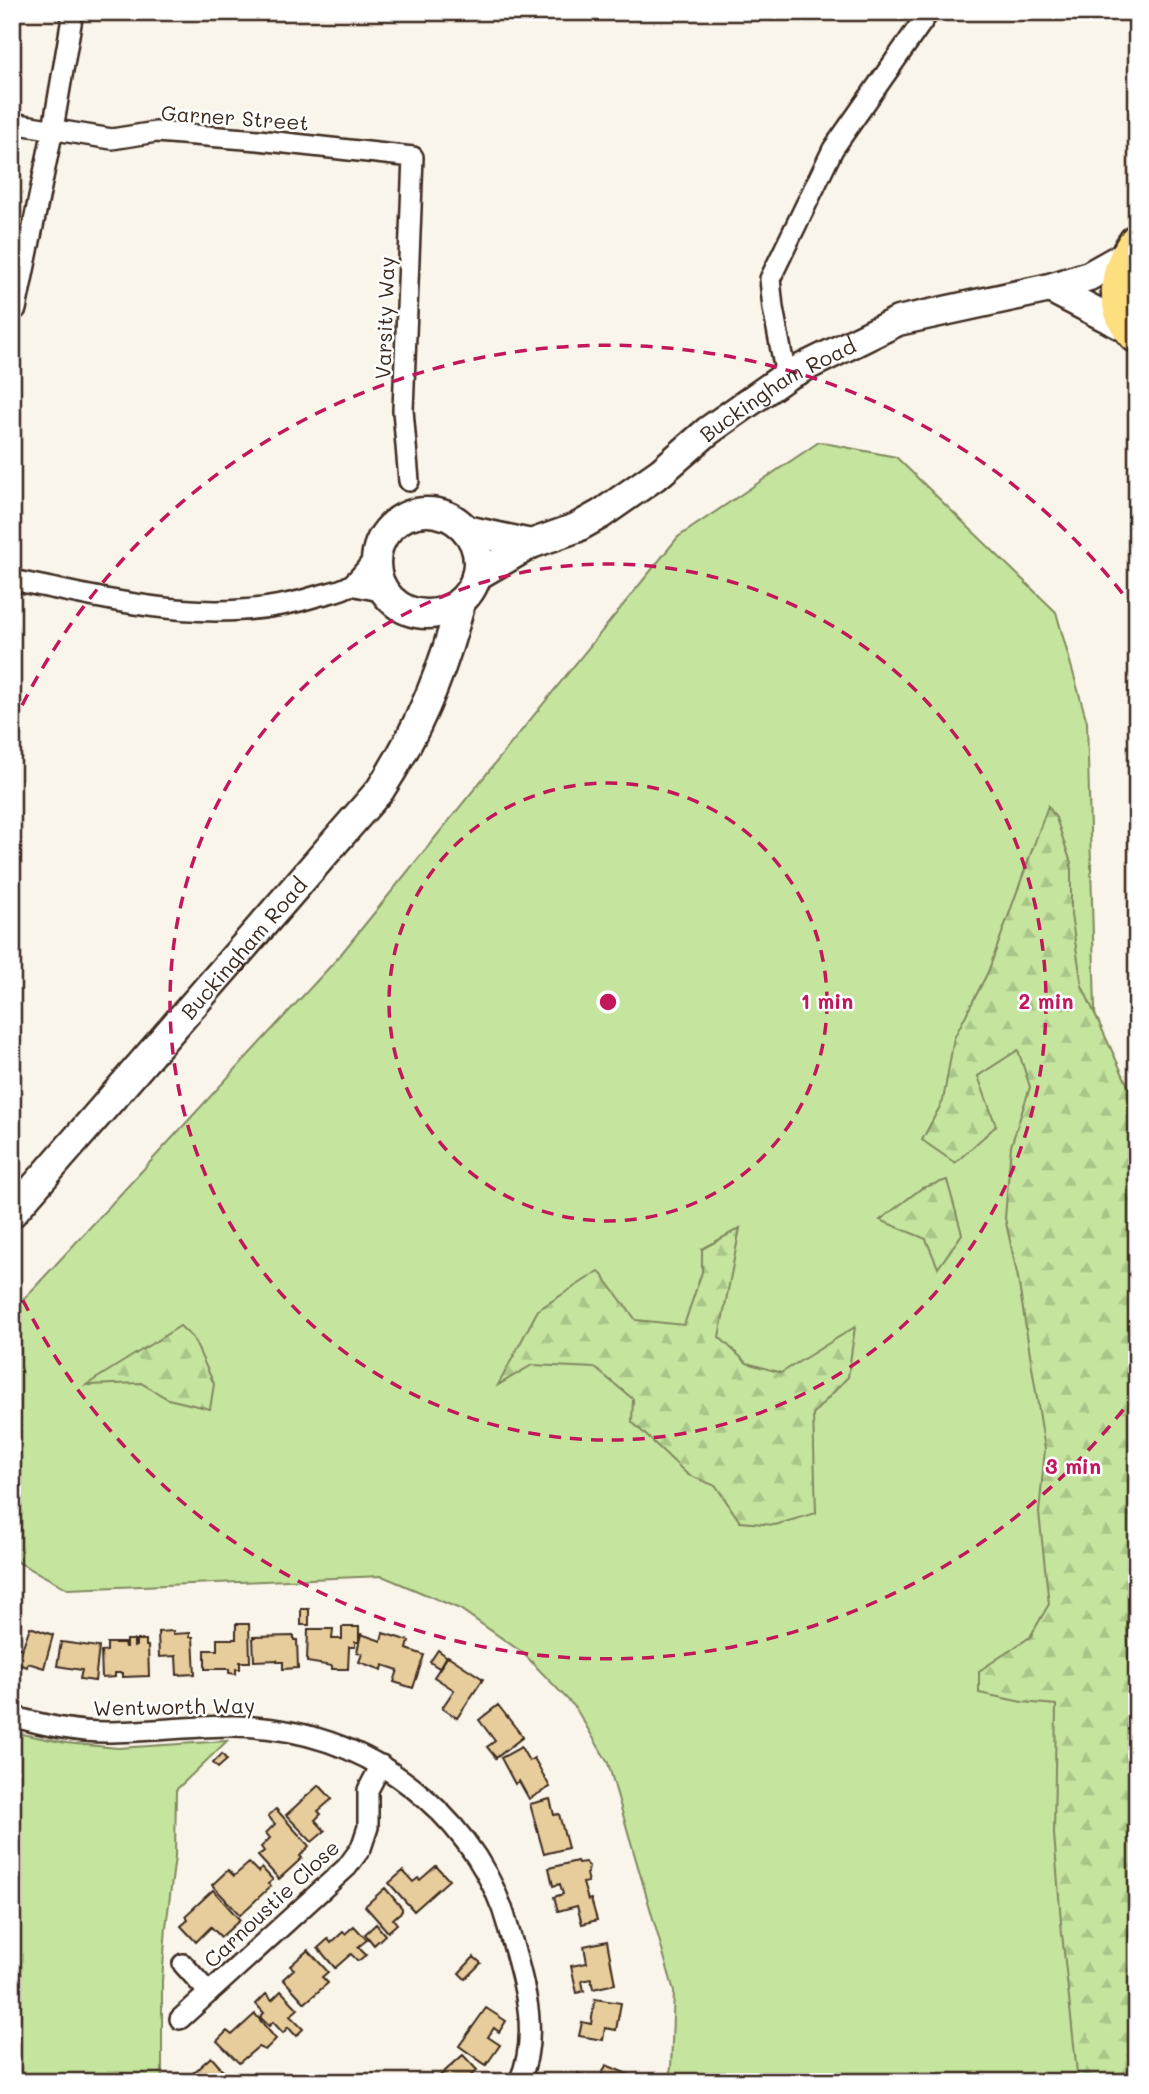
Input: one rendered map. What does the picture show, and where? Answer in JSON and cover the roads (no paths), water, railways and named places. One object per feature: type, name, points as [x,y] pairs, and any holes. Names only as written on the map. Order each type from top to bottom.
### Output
[{"type":"highway","points":[[1132,248],[1120,273],[1119,293],[1123,313],[1135,333]]},
{"type":"main road","name":"Buckingham Road","points":[[476,576],[531,544],[576,528],[601,514],[662,471],[708,430],[786,376],[898,321],[1050,288],[1089,276],[1132,248]]},
{"type":"main road","points":[[1050,288],[1135,333]]},
{"type":"main road","points":[[428,512],[452,518],[466,530],[475,545],[478,557],[476,576],[469,592],[461,601],[439,613],[427,614],[403,608],[385,592],[378,574],[376,556],[385,534],[404,517],[428,512]]},
{"type":"main road","points":[[466,530],[531,544]]},
{"type":"main road","name":"Buckingham Road","points":[[12,1213],[380,790],[412,736],[443,663],[461,601]]},
{"type":"main road","points":[[415,612],[443,663]]},
{"type":"street","points":[[14,309],[53,129],[73,12]]},
{"type":"street","points":[[786,376],[770,279],[833,149],[929,12]]},
{"type":"street","name":"Garner Street","points":[[12,123],[112,139],[156,132],[413,157]]},
{"type":"street","name":"Varsity Way","points":[[409,481],[403,410],[413,157]]},
{"type":"street","points":[[351,585],[376,556]]},
{"type":"street","points":[[12,580],[138,606],[187,610],[263,608],[298,603],[351,585],[385,592]]},
{"type":"street","name":"Wentworth Way","points":[[12,1716],[63,1728],[105,1732],[233,1726],[273,1728],[321,1738],[381,1765],[408,1783],[459,1833],[478,1860],[507,1921],[529,2013],[529,2045],[519,2082]]},
{"type":"street","name":"Carnoustie Close","points":[[180,2019],[347,1867],[361,1848],[368,1828],[369,1790],[381,1765]]},
{"type":"street","name":"Carnoustie Close","points":[[183,1964],[209,1993]]}]
